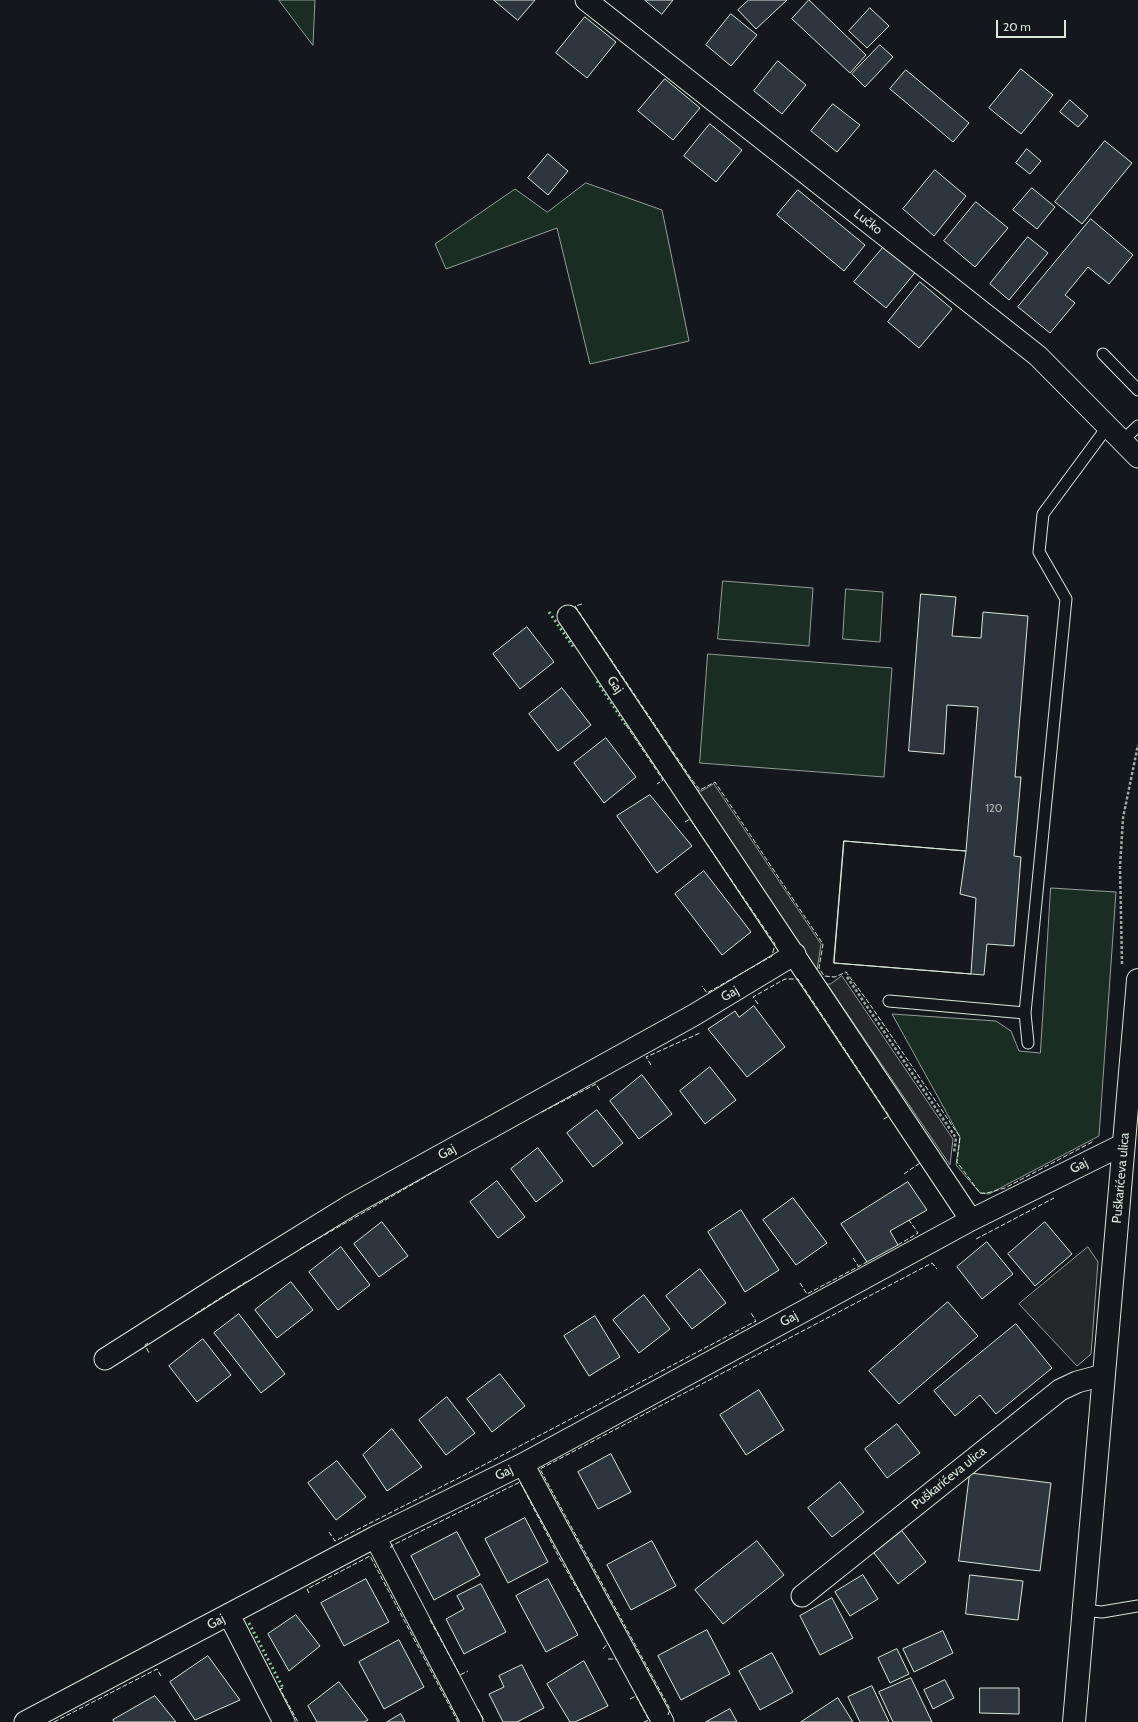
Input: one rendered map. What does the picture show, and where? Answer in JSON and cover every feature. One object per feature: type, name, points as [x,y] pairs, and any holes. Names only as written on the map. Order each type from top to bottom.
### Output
[{"type":"main road","name":"Puškarićeva ulica","points":[[1074,1722],[1124,1144],[1134,1067],[1138,980]]},
{"type":"street","name":"Lučko","points":[[586,0],[1038,356],[1138,457]]},
{"type":"street","name":"Gaj","points":[[568,616],[795,954],[971,1220]]},
{"type":"street","name":"Gaj","points":[[105,1359],[351,1205],[688,1019],[795,954]]},
{"type":"street","name":"Gaj","points":[[31,1721],[375,1537],[523,1464],[971,1220],[1124,1144]]},
{"type":"street","name":"Puškarićeva ulica","points":[[802,1596],[1060,1390],[1077,1382],[1104,1376]]},
{"type":"street","points":[[523,1464],[663,1722]]},
{"type":"street","points":[[375,1537],[472,1722]]},
{"type":"street","points":[[229,1616],[284,1722]]},
{"type":"lane","points":[[1102,354],[1138,390]]},
{"type":"lane","points":[[1028,1043],[1025,1013],[1066,599],[1040,552],[1043,514],[1108,426]]},
{"type":"lane","points":[[1122,441],[1138,426]]},
{"type":"lane","points":[[889,1001],[1025,1013]]},
{"type":"lane","points":[[1083,1610],[1102,1612],[1138,1606]]},
{"type":"green space","points":[[279,0],[315,0],[313,45]]},
{"type":"green space","points":[[586,183],[662,210],[689,341],[590,364],[557,228],[446,269],[435,244],[515,189],[547,212]]},
{"type":"green space","points":[[723,581],[813,588],[809,646],[718,639]]},
{"type":"green space","points":[[846,589],[883,592],[880,642],[843,639]]},
{"type":"green space","points":[[708,654],[892,668],[884,777],[700,763]]},
{"type":"green space","points":[[1051,888],[1116,892],[1099,1136],[989,1194],[980,1193],[956,1165],[960,1137],[892,1014],[996,1021],[1011,1031],[1019,1051],[1040,1053]]},
{"type":"shaded area","points":[[714,784],[821,944],[817,970],[697,790],[701,791]]},
{"type":"shaded area","points":[[842,976],[953,1139],[950,1165],[827,984],[830,984]]},
{"type":"shaded area","points":[[1088,1247],[1098,1262],[1091,1354],[1077,1366],[1019,1304]]},
{"type":"building","points":[[494,0],[535,0],[518,20]]},
{"type":"building","points":[[645,0],[673,0],[662,14]]},
{"type":"building","points":[[749,0],[787,0],[756,29],[738,10]]},
{"type":"building","points":[[809,0],[866,55],[850,73],[792,19]]},
{"type":"building","points":[[870,8],[889,26],[867,48],[849,31]]},
{"type":"building","points":[[731,14],[757,35],[731,66],[706,45]]},
{"type":"building","points":[[585,17],[616,42],[587,78],[556,53]]},
{"type":"building","points":[[880,45],[893,57],[865,87],[852,74]]},
{"type":"building","points":[[778,61],[806,85],[782,114],[754,91]]},
{"type":"building","points":[[1021,69],[1053,95],[1021,134],[989,108]]},
{"type":"building","points":[[906,70],[969,123],[953,142],[890,89]]},
{"type":"building","points":[[665,79],[700,108],[673,140],[638,111]]},
{"type":"building","points":[[1070,100],[1088,116],[1078,127],[1060,112]]},
{"type":"building","points":[[833,104],[860,125],[837,152],[811,131]]},
{"type":"building","points":[[710,124],[742,150],[716,182],[684,156]]},
{"type":"building","points":[[1105,141],[1132,163],[1082,224],[1055,202]]},
{"type":"building","points":[[1027,149],[1041,161],[1030,174],[1016,163]]},
{"type":"building","points":[[548,154],[568,171],[548,195],[528,178]]},
{"type":"building","points":[[935,170],[966,196],[934,236],[903,209]]},
{"type":"building","points":[[1032,188],[1055,207],[1037,229],[1013,210]]},
{"type":"building","points":[[798,190],[865,245],[844,271],[777,215]]},
{"type":"building","points":[[976,202],[1008,228],[975,267],[944,241]]},
{"type":"building","points":[[1091,219],[1133,255],[1109,284],[1088,267],[1065,295],[1075,303],[1050,333],[1018,307]]},
{"type":"building","points":[[1028,237],[1048,253],[1009,300],[990,284]]},
{"type":"building","points":[[887,243],[918,269],[886,308],[854,282]]},
{"type":"building","points":[[920,282],[952,309],[919,348],[888,322]]},
{"type":"building","points":[[921,594],[956,597],[952,636],[981,638],[983,612],[1028,616],[1015,777],[1021,777],[1014,856],[1021,857],[1014,946],[987,944],[984,975],[834,963],[844,841],[966,851],[978,707],[947,705],[944,754],[909,751]]},
{"type":"building","points":[[527,627],[554,662],[520,689],[493,654]]},
{"type":"building","points":[[562,688],[591,725],[558,751],[529,714]]},
{"type":"building","points":[[606,738],[636,777],[604,803],[574,763]]},
{"type":"building","points":[[650,795],[692,846],[657,873],[617,816]]},
{"type":"building","points":[[844,841],[966,851],[960,894],[976,898],[971,974],[834,963]]},
{"type":"building","points":[[704,871],[751,932],[722,955],[675,894]]},
{"type":"building","points":[[754,1006],[785,1047],[747,1077],[708,1029],[735,1011],[739,1017]]},
{"type":"building","points":[[710,1067],[736,1100],[705,1124],[680,1091]]},
{"type":"building","points":[[642,1075],[672,1114],[639,1139],[610,1101]]},
{"type":"building","points":[[597,1110],[623,1143],[593,1167],[567,1133]]},
{"type":"building","points":[[538,1148],[563,1181],[536,1202],[511,1169]]},
{"type":"building","points":[[497,1181],[525,1217],[498,1238],[470,1202]]},
{"type":"building","points":[[908,1182],[927,1210],[890,1231],[898,1245],[867,1262],[841,1224]]},
{"type":"building","points":[[793,1198],[827,1243],[796,1265],[763,1220]]},
{"type":"building","points":[[741,1210],[779,1270],[745,1292],[708,1232]]},
{"type":"building","points":[[382,1222],[408,1256],[379,1277],[354,1244]]},
{"type":"building","points":[[1045,1222],[1072,1254],[1035,1286],[1008,1254]]},
{"type":"building","points":[[987,1242],[1013,1274],[982,1299],[957,1267]]},
{"type":"building","points":[[341,1247],[370,1285],[338,1310],[309,1272]]},
{"type":"building","points":[[700,1269],[726,1303],[692,1329],[666,1296]]},
{"type":"building","points":[[291,1282],[313,1310],[277,1338],[255,1310]]},
{"type":"building","points":[[644,1295],[670,1329],[639,1353],[613,1320]]},
{"type":"building","points":[[948,1302],[978,1336],[899,1404],[869,1371]]},
{"type":"building","points":[[239,1314],[285,1374],[261,1393],[214,1333]]},
{"type":"building","points":[[595,1316],[620,1357],[589,1376],[564,1336]]},
{"type":"building","points":[[1016,1324],[1052,1368],[996,1414],[980,1395],[955,1416],[934,1391]]},
{"type":"building","points":[[203,1339],[231,1375],[197,1402],[169,1366]]},
{"type":"building","points":[[500,1374],[525,1406],[492,1432],[467,1399]]},
{"type":"building","points":[[759,1390],[784,1430],[746,1455],[720,1415]]},
{"type":"building","points":[[447,1397],[475,1433],[446,1455],[419,1420]]},
{"type":"building","points":[[897,1424],[920,1453],[887,1478],[865,1449]]},
{"type":"building","points":[[392,1429],[422,1467],[387,1491],[363,1455]]},
{"type":"building","points":[[611,1454],[631,1492],[598,1509],[578,1472]]},
{"type":"building","points":[[337,1461],[366,1497],[336,1520],[308,1483]]},
{"type":"building","points":[[970,1473],[1051,1483],[1040,1571],[959,1561]]},
{"type":"building","points":[[840,1482],[864,1512],[832,1537],[808,1508]]},
{"type":"building","points":[[525,1518],[548,1562],[508,1583],[485,1539]]},
{"type":"building","points":[[902,1531],[926,1562],[898,1584],[874,1553]]},
{"type":"building","points":[[457,1532],[480,1575],[434,1600],[411,1556]]},
{"type":"building","points":[[652,1541],[676,1586],[631,1610],[607,1565]]},
{"type":"building","points":[[757,1541],[784,1575],[723,1624],[695,1590]]},
{"type":"building","points":[[863,1575],[878,1599],[850,1616],[835,1592]]},
{"type":"building","points":[[970,1575],[1023,1581],[1018,1620],[966,1614]]},
{"type":"building","points":[[366,1579],[389,1622],[344,1646],[321,1603]]},
{"type":"building","points":[[548,1579],[578,1635],[546,1652],[516,1596]]},
{"type":"building","points":[[481,1584],[506,1632],[464,1654],[446,1619],[464,1609],[457,1596]]},
{"type":"building","points":[[832,1598],[853,1638],[820,1655],[800,1616]]},
{"type":"building","points":[[296,1615],[320,1646],[289,1671],[268,1634]]},
{"type":"building","points":[[707,1630],[730,1674],[681,1700],[658,1656]]},
{"type":"building","points":[[943,1631],[953,1653],[914,1672],[903,1649]]},
{"type":"building","points":[[399,1640],[424,1687],[384,1709],[359,1662]]},
{"type":"building","points":[[897,1649],[909,1674],[890,1683],[878,1658]]},
{"type":"building","points":[[772,1653],[793,1692],[760,1710],[739,1671]]},
{"type":"building","points":[[208,1656],[240,1700],[195,1720],[170,1682]]},
{"type":"building","points":[[584,1661],[608,1706],[575,1722],[570,1722],[547,1684]]},
{"type":"building","points":[[522,1665],[544,1708],[517,1722],[503,1722],[489,1694],[504,1687],[499,1676]]},
{"type":"building","points":[[911,1678],[932,1722],[893,1722],[879,1692]]},
{"type":"building","points":[[945,1680],[954,1698],[933,1709],[924,1690]]},
{"type":"building","points":[[339,1682],[368,1720],[364,1722],[317,1722],[308,1706]]},
{"type":"building","points":[[872,1686],[889,1722],[860,1722],[848,1697]]},
{"type":"building","points":[[980,1688],[1019,1688],[1019,1714],[980,1713]]},
{"type":"building","points":[[155,1696],[176,1722],[114,1722],[113,1720]]},
{"type":"building","points":[[838,1698],[853,1722],[801,1722]]},
{"type":"building","points":[[730,1709],[737,1722],[706,1722]]},
{"type":"building","points":[[401,1714],[405,1722],[387,1722]]},
{"type":"hedge","points":[[549,612],[574,648]]},
{"type":"hedge","points":[[597,681],[626,725]]},
{"type":"hedge","points":[[249,1623],[283,1688]]},
{"type":"fence","points":[[582,604],[575,606],[692,780],[700,790],[715,782],[823,944],[819,968],[824,976],[835,977],[846,972],[869,1003],[960,1137],[957,1162],[980,1193],[1005,1188],[1094,1141]]},
{"type":"fence","points":[[626,725],[663,780],[657,784]]},
{"type":"fence","points":[[685,822],[690,819],[775,944],[772,956],[707,993],[702,986]]},
{"type":"fence","points":[[758,1004],[753,997],[785,979],[798,979],[889,1116],[882,1120]]},
{"type":"fence","points":[[651,1065],[646,1057],[700,1033]]},
{"type":"fence","points":[[542,1112],[596,1084],[600,1091]]},
{"type":"fence","points":[[904,1174],[920,1163]]},
{"type":"fence","points":[[300,1249],[441,1168]]},
{"type":"fence","points":[[976,1239],[1054,1198]]},
{"type":"fence","points":[[898,1245],[918,1233],[909,1220]]},
{"type":"fence","points":[[853,1258],[859,1267]]},
{"type":"fence","points":[[800,1283],[807,1294],[867,1262]]},
{"type":"fence","points":[[668,1715],[670,1709],[540,1469],[932,1263],[937,1269]]},
{"type":"fence","points":[[195,1314],[249,1280]]},
{"type":"fence","points":[[329,1532],[335,1541],[480,1467],[756,1321],[751,1313]]},
{"type":"fence","points":[[148,1343],[145,1345],[149,1353]]},
{"type":"fence","points":[[391,1548],[391,1546],[520,1482],[560,1559],[603,1634]]},
{"type":"fence","points":[[309,1593],[307,1589],[370,1556],[458,1722]]},
{"type":"fence","points":[[430,1620],[460,1675],[468,1671]]},
{"type":"fence","points":[[603,1649],[608,1643]]},
{"type":"fence","points":[[608,1659],[616,1659]]},
{"type":"fence","points":[[54,1722],[157,1669],[161,1676]]},
{"type":"fence","points":[[283,1688],[280,1689],[298,1722]]},
{"type":"fence","points":[[630,1699],[636,1696],[649,1720],[644,1722]]},
{"type":"fence","points":[[478,1709],[485,1722]]}]
